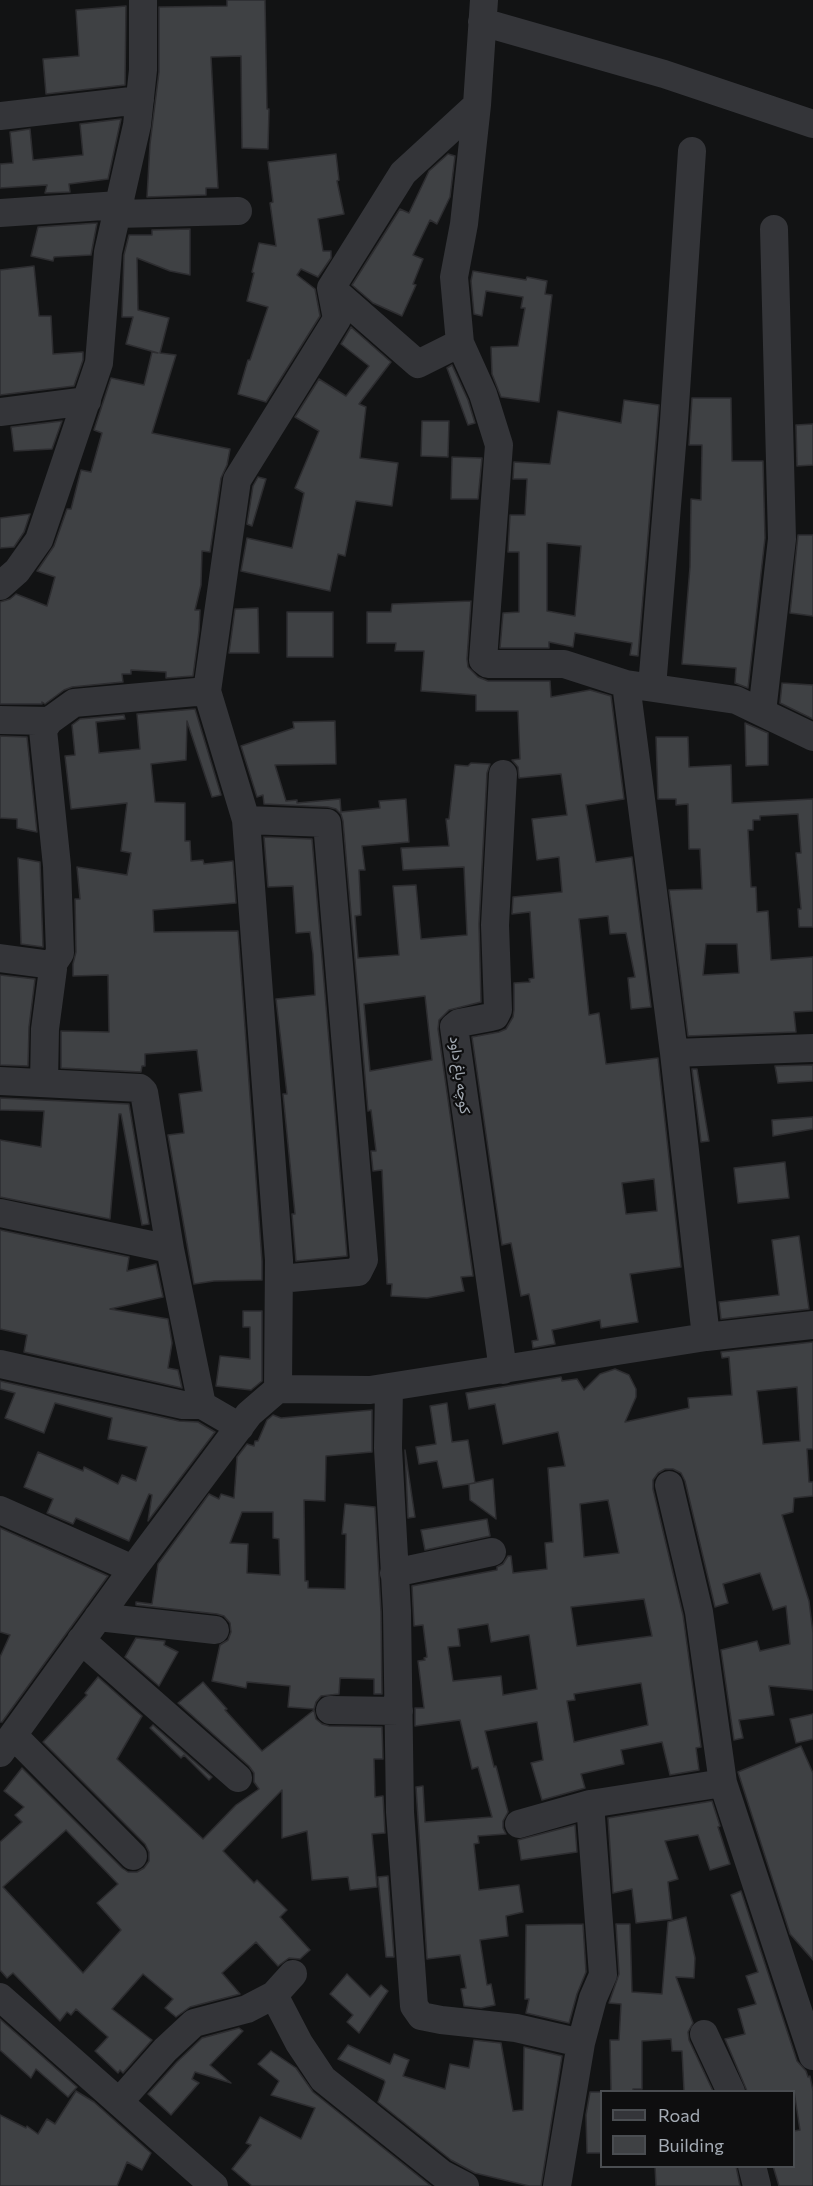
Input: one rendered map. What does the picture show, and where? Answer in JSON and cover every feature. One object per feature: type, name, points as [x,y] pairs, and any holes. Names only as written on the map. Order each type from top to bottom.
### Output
[{"type":"street","points":[[0,586],[17,571],[39,540],[99,363],[108,252],[137,125],[143,70],[143,0]]},
{"type":"street","points":[[813,124],[483,11],[477,105],[464,224],[454,277],[460,343],[483,394],[499,445],[483,660],[488,664],[564,664],[639,685],[735,700],[813,737]]},
{"type":"street","points":[[0,116],[140,100]]},
{"type":"street","points":[[278,1389],[279,1279],[246,820],[207,690],[237,480],[337,319],[331,288],[402,172],[477,105]]},
{"type":"street","points":[[692,151],[674,421],[639,685],[674,1053],[706,1337]]},
{"type":"street","points":[[0,213],[118,209],[238,211]]},
{"type":"street","points":[[762,712],[782,539],[774,229]]},
{"type":"street","points":[[331,288],[418,364],[460,343]]},
{"type":"street","points":[[0,412],[87,400]]},
{"type":"street","points":[[44,1083],[45,1029],[52,964],[60,953],[57,866],[44,730],[49,721],[74,703],[207,690]]},
{"type":"street","points":[[0,720],[49,721]]},
{"type":"street","name":"کوچه باغ داود","points":[[503,774],[495,925],[498,1010],[495,1016],[459,1023],[454,1027],[503,1370]]},
{"type":"street","points":[[246,820],[327,823],[364,1260],[358,1272],[279,1279]]},
{"type":"street","points":[[0,958],[52,964]]},
{"type":"street","points":[[674,1053],[813,1048]]},
{"type":"street","points":[[0,1081],[140,1088],[144,1092],[170,1249],[202,1405]]},
{"type":"street","points":[[0,1213],[170,1249]]},
{"type":"street","points":[[134,1856],[7,1744],[133,1569],[249,1414],[278,1389],[388,1387],[706,1337],[813,1325]]},
{"type":"street","points":[[0,1364],[183,1405],[202,1405],[240,1427]]},
{"type":"street","points":[[388,1387],[388,1448],[397,1611],[400,1812],[414,2006],[421,2016],[516,2028],[581,2043]]},
{"type":"street","points":[[669,1485],[699,1612],[723,1783],[813,2056]]},
{"type":"street","points":[[0,1510],[133,1569]]},
{"type":"street","points":[[394,1572],[492,1552]]},
{"type":"street","points":[[98,1617],[215,1630]]},
{"type":"street","points":[[81,1640],[238,1778]]},
{"type":"street","points":[[330,1710],[399,1711]]},
{"type":"street","points":[[519,1824],[590,1804],[723,1783]]},
{"type":"street","points":[[557,2186],[581,2043],[593,1998],[603,1975],[590,1804]]},
{"type":"street","points":[[119,2102],[165,2050],[194,2023],[247,2009],[274,1995],[293,1974]]},
{"type":"street","points":[[274,1995],[299,2043],[323,2079],[442,2174],[465,2186]]},
{"type":"street","points":[[0,1997],[214,2186]]},
{"type":"street","points":[[704,2034],[731,2090]]},
{"type":"street","points":[[752,2168],[757,2186]]},
{"type":"building","points":[[227,0],[265,0],[267,109],[269,109],[268,149],[242,148],[241,56],[211,57],[218,188],[206,188],[206,195],[147,197],[150,144],[159,72],[159,7],[227,6]]},
{"type":"building","points":[[126,6],[125,85],[46,94],[43,59],[79,56],[76,10]]},
{"type":"building","points":[[121,119],[108,179],[69,184],[70,192],[45,193],[47,185],[0,188],[0,164],[13,163],[10,132],[30,129],[33,160],[83,155],[80,124]]},
{"type":"building","points":[[336,154],[339,180],[337,181],[344,214],[318,219],[323,251],[331,251],[331,258],[318,277],[301,269],[297,275],[315,289],[320,316],[266,402],[238,394],[268,307],[247,301],[259,243],[276,246],[270,203],[273,202],[268,162]]},
{"type":"building","points":[[448,154],[455,156],[450,197],[437,224],[430,220],[413,255],[423,259],[413,284],[416,285],[402,316],[373,303],[352,285],[400,209],[409,213],[429,171]]},
{"type":"building","points":[[97,223],[91,255],[54,257],[53,261],[31,256],[38,227]]},
{"type":"building","points":[[190,229],[190,275],[170,271],[137,258],[138,310],[169,318],[160,353],[176,355],[152,433],[230,449],[227,465],[221,478],[210,552],[202,551],[201,585],[195,610],[200,610],[199,631],[193,676],[166,678],[166,672],[131,670],[131,674],[122,674],[123,682],[72,687],[45,704],[42,702],[42,704],[0,704],[0,602],[16,594],[47,606],[55,577],[37,571],[54,546],[67,509],[71,509],[81,470],[91,472],[102,433],[94,430],[111,378],[144,385],[152,352],[158,353],[126,344],[133,317],[122,317],[124,255],[129,235],[152,235],[152,230]]},
{"type":"building","points":[[34,266],[39,316],[51,316],[53,354],[83,352],[83,360],[74,386],[0,395],[0,270]]},
{"type":"building","points":[[473,271],[526,280],[527,277],[547,281],[545,294],[552,295],[539,402],[501,397],[492,374],[491,347],[518,346],[525,308],[521,308],[523,297],[486,291],[482,316],[474,314],[471,281]]},
{"type":"building","points":[[351,327],[391,362],[359,404],[366,407],[360,458],[398,463],[392,506],[356,501],[345,556],[338,554],[330,591],[241,571],[247,538],[292,548],[304,493],[295,488],[319,431],[295,417],[319,379],[346,396],[369,366],[341,344]]},
{"type":"building","points":[[452,365],[468,400],[475,423],[468,425],[447,368]]},
{"type":"building","points":[[692,398],[731,398],[732,461],[763,461],[765,538],[748,688],[735,683],[736,668],[682,664],[690,567],[691,499],[701,500],[702,445],[689,445]]},
{"type":"building","points":[[624,400],[659,405],[638,656],[630,655],[632,643],[575,633],[573,647],[549,642],[549,648],[500,648],[503,613],[519,612],[519,552],[508,552],[510,515],[525,515],[527,479],[513,479],[514,462],[550,464],[558,411],[621,423]],"holes":[[[547,543],[581,546],[575,616],[547,611]]]},
{"type":"building","points":[[62,421],[52,449],[14,451],[11,427]]},
{"type":"building","points":[[422,421],[449,421],[448,457],[421,456]]},
{"type":"building","points":[[813,424],[813,465],[797,466],[796,425]]},
{"type":"building","points":[[452,457],[482,458],[478,499],[451,499]]},
{"type":"building","points":[[258,477],[266,479],[252,526],[247,524],[253,486]]},
{"type":"building","points":[[30,514],[24,532],[14,547],[0,548],[0,518]]},
{"type":"building","points":[[798,535],[813,535],[813,616],[790,613]]},
{"type":"building","points":[[471,601],[467,659],[468,667],[478,677],[488,681],[550,681],[551,697],[590,690],[611,696],[624,799],[586,805],[596,862],[632,857],[651,1007],[631,1009],[628,978],[635,977],[626,933],[610,934],[608,916],[579,919],[589,1015],[599,1013],[606,1064],[658,1058],[681,1267],[630,1274],[638,1322],[601,1328],[600,1320],[552,1330],[555,1344],[533,1348],[532,1341],[538,1340],[529,1294],[521,1296],[511,1243],[502,1245],[472,1037],[506,1029],[513,1017],[514,983],[530,982],[529,979],[534,978],[530,912],[512,914],[513,897],[562,892],[559,857],[537,860],[532,819],[567,815],[561,774],[519,778],[518,767],[512,760],[520,759],[518,711],[476,711],[476,695],[421,691],[424,651],[395,651],[396,643],[367,643],[367,612],[391,612],[392,604]],"holes":[[[654,1179],[657,1211],[626,1214],[622,1183]]]},
{"type":"building","points":[[258,608],[259,653],[229,653],[235,609]]},
{"type":"building","points":[[287,612],[333,612],[333,657],[287,657]]},
{"type":"building","points":[[782,683],[813,685],[813,719],[780,703]]},
{"type":"building","points":[[195,709],[221,795],[212,797],[187,721],[186,760],[151,764],[155,802],[185,803],[185,841],[190,841],[191,861],[203,860],[204,864],[233,861],[236,903],[153,910],[154,932],[238,931],[262,1280],[214,1281],[194,1284],[168,1135],[184,1133],[179,1094],[202,1091],[197,1050],[145,1054],[145,1066],[142,1066],[141,1072],[61,1068],[61,1031],[109,1032],[108,975],[73,976],[76,952],[75,899],[80,899],[77,867],[127,875],[131,853],[121,851],[127,803],[71,809],[65,756],[75,755],[72,725],[80,719],[124,715],[125,719],[96,722],[99,753],[140,749],[137,714]]},
{"type":"building","points":[[335,721],[336,764],[275,765],[286,801],[297,800],[297,803],[340,799],[341,812],[380,808],[379,801],[406,799],[409,842],[362,846],[365,870],[359,870],[361,915],[355,916],[358,958],[399,955],[393,886],[416,885],[421,939],[467,935],[464,867],[403,870],[401,848],[449,846],[446,819],[449,819],[455,765],[490,764],[487,773],[479,924],[481,1002],[449,1010],[439,1020],[438,1029],[473,1276],[461,1277],[464,1291],[427,1298],[391,1296],[392,1284],[387,1284],[382,1170],[373,1171],[371,1151],[376,1151],[371,1110],[368,1111],[343,821],[336,809],[328,807],[264,804],[263,795],[257,797],[241,746],[294,728],[293,722]],"holes":[[[425,996],[432,1060],[370,1071],[364,1004]]]},
{"type":"building","points":[[745,723],[768,733],[768,765],[746,766]]},
{"type":"building","points":[[0,736],[27,737],[37,832],[17,828],[17,819],[0,818]]},
{"type":"building","points":[[656,737],[688,737],[689,767],[731,765],[732,803],[813,799],[813,927],[799,927],[798,909],[801,909],[796,853],[801,853],[798,814],[760,816],[760,820],[753,820],[753,830],[748,830],[751,887],[756,887],[757,912],[768,911],[771,960],[813,957],[813,1011],[794,1012],[796,1032],[688,1036],[669,890],[702,889],[700,849],[689,849],[688,804],[676,805],[676,799],[658,799]],"holes":[[[706,944],[737,944],[739,973],[703,975]]]},
{"type":"building","points":[[264,837],[312,839],[347,1256],[296,1261],[292,1214],[295,1214],[283,1094],[287,1094],[276,999],[315,995],[313,954],[310,932],[296,933],[293,886],[268,887]]},
{"type":"building","points":[[18,858],[40,862],[43,947],[21,944]]},
{"type":"building","points":[[0,975],[35,979],[29,1027],[28,1066],[0,1065]]},
{"type":"building","points":[[813,1065],[813,1081],[778,1083],[775,1066]]},
{"type":"building","points":[[692,1069],[697,1069],[709,1141],[701,1142]]},
{"type":"building","points":[[0,1098],[129,1104],[149,1224],[142,1225],[121,1114],[119,1114],[110,1219],[0,1197],[0,1140],[41,1147],[44,1111],[0,1110]]},
{"type":"building","points":[[813,1117],[813,1129],[773,1136],[772,1120]]},
{"type":"building","points":[[785,1162],[789,1198],[738,1203],[734,1168]]},
{"type":"building","points":[[0,1230],[129,1257],[127,1271],[156,1264],[163,1297],[110,1309],[168,1319],[172,1343],[168,1368],[178,1370],[182,1388],[24,1352],[27,1335],[0,1329]]},
{"type":"building","points":[[799,1236],[809,1309],[721,1319],[719,1302],[779,1295],[772,1240]]},
{"type":"building","points":[[243,1311],[262,1311],[262,1381],[251,1390],[216,1386],[220,1356],[250,1359],[250,1327],[243,1327]]},
{"type":"building","points":[[813,1342],[813,1449],[807,1449],[809,1482],[813,1482],[813,1496],[794,1498],[793,1512],[782,1515],[809,1601],[813,1633],[813,1690],[769,1686],[774,1715],[739,1720],[743,1738],[734,1740],[721,1650],[757,1641],[760,1651],[790,1644],[786,1606],[773,1610],[760,1573],[723,1584],[728,1603],[715,1607],[685,1481],[681,1473],[673,1469],[665,1469],[658,1473],[653,1480],[653,1489],[683,1615],[701,1747],[696,1748],[699,1770],[670,1775],[662,1742],[621,1750],[624,1764],[581,1774],[585,1788],[542,1800],[531,1763],[543,1760],[537,1722],[485,1731],[508,1812],[503,1821],[506,1834],[478,1836],[479,1843],[474,1844],[479,1890],[519,1885],[523,1912],[506,1916],[508,1936],[480,1940],[487,1985],[491,1984],[495,2005],[481,2008],[464,2006],[461,1989],[466,1988],[460,1955],[427,1959],[416,1787],[423,1786],[425,1822],[492,1817],[478,1767],[472,1769],[460,1720],[415,1726],[415,1708],[424,1708],[418,1661],[425,1660],[424,1658],[427,1657],[423,1625],[414,1626],[412,1586],[497,1570],[497,1567],[503,1564],[508,1556],[511,1556],[513,1573],[547,1569],[545,1543],[553,1542],[548,1468],[565,1466],[558,1432],[503,1444],[495,1404],[469,1409],[466,1393],[561,1377],[562,1381],[577,1379],[584,1390],[600,1374],[615,1369],[629,1375],[636,1389],[636,1397],[625,1422],[689,1408],[688,1398],[732,1395],[729,1357],[722,1358],[721,1352]],"holes":[[[797,1387],[800,1441],[763,1444],[757,1391]],[[608,1500],[619,1553],[584,1557],[580,1504]],[[644,1599],[652,1636],[577,1646],[571,1607]],[[488,1624],[491,1642],[529,1635],[537,1689],[503,1695],[501,1676],[453,1681],[448,1647],[460,1646],[458,1629]],[[641,1683],[648,1725],[574,1742],[567,1701],[575,1700],[574,1694]]]},
{"type":"building","points":[[0,1381],[179,1421],[198,1422],[215,1432],[148,1521],[152,1495],[149,1494],[129,1541],[76,1518],[73,1524],[47,1513],[53,1499],[24,1487],[38,1452],[83,1471],[84,1467],[118,1484],[122,1475],[136,1481],[147,1447],[108,1439],[112,1418],[55,1403],[44,1433],[5,1418],[15,1393],[0,1389]]},
{"type":"building","points":[[447,1403],[452,1442],[468,1440],[475,1483],[443,1488],[437,1461],[419,1464],[416,1447],[436,1444],[430,1406]]},
{"type":"building","points":[[372,1410],[372,1452],[326,1456],[325,1501],[304,1500],[305,1581],[308,1581],[308,1588],[345,1589],[346,1534],[342,1534],[345,1504],[375,1507],[381,1612],[382,1694],[374,1694],[374,1679],[340,1678],[339,1694],[321,1696],[314,1709],[288,1707],[290,1686],[247,1682],[246,1688],[212,1681],[220,1645],[228,1640],[231,1632],[230,1623],[224,1616],[136,1605],[136,1602],[152,1604],[158,1564],[209,1494],[219,1499],[221,1494],[234,1498],[237,1457],[247,1444],[254,1446],[267,1420],[273,1415],[281,1418]],"holes":[[[242,1512],[273,1512],[273,1538],[279,1539],[280,1575],[247,1573],[248,1544],[230,1543]]]},
{"type":"building","points":[[405,1450],[415,1517],[408,1518]]},
{"type":"building","points":[[493,1479],[496,1519],[470,1500],[469,1484]]},
{"type":"building","points":[[487,1519],[490,1536],[425,1550],[421,1530]]},
{"type":"building","points":[[0,1528],[108,1576],[2,1722],[0,1722],[0,1657],[10,1635],[0,1632]]},
{"type":"building","points":[[136,1638],[165,1641],[164,1645],[178,1652],[159,1686],[125,1657]]},
{"type":"building","points":[[98,1677],[142,1716],[117,1759],[203,1839],[236,1805],[259,1789],[249,1766],[178,1703],[203,1682],[262,1751],[314,1710],[316,1719],[329,1726],[382,1727],[383,1759],[374,1759],[375,1797],[383,1796],[385,1833],[372,1834],[377,1887],[350,1890],[348,1877],[312,1880],[307,1831],[282,1838],[282,1790],[223,1851],[254,1883],[257,1880],[287,1910],[280,1917],[310,1950],[300,1959],[289,1958],[278,1966],[256,1942],[222,1973],[240,1994],[190,2007],[176,2017],[165,2008],[173,1999],[143,1974],[112,2009],[152,2040],[123,2073],[120,2070],[118,2073],[95,2051],[108,2037],[76,2009],[71,2015],[67,2012],[60,2021],[13,1973],[7,1978],[0,1970],[0,1842],[22,1822],[15,1815],[24,1807],[4,1791],[22,1768],[122,1868],[128,1872],[137,1872],[149,1861],[149,1852],[145,1844],[43,1742],[87,1695],[85,1693]],"holes":[[[66,1830],[118,1884],[97,1903],[121,1930],[83,1973],[3,1887]]]},
{"type":"building","points":[[813,1714],[813,1739],[796,1743],[790,1719]]},
{"type":"building","points":[[153,1725],[212,1777],[209,1780],[184,1755],[181,1758],[150,1728]]},
{"type":"building","points":[[801,1746],[813,1773],[813,1960],[790,1934],[738,1772]]},
{"type":"building","points":[[712,1801],[730,1864],[710,1870],[698,1835],[665,1841],[678,1879],[668,1882],[672,1919],[636,1923],[632,1889],[613,1893],[608,1818]]},
{"type":"building","points":[[575,1825],[577,1852],[521,1860],[518,1840]]},
{"type":"building","points":[[388,1876],[394,1957],[386,1957],[378,1877]]},
{"type":"building","points":[[741,1891],[797,2061],[808,2077],[810,2076],[813,2091],[813,2186],[779,2186],[774,2168],[795,2168],[795,2131],[800,2130],[795,2090],[747,2090],[725,2039],[745,2034],[738,2009],[756,2004],[746,1976],[758,1972],[731,1895]]},
{"type":"building","points":[[686,1917],[695,1958],[694,1978],[676,1977],[693,2023],[688,2032],[689,2040],[713,2090],[684,2090],[682,2051],[672,2051],[671,2039],[642,2041],[642,2089],[611,2090],[610,2040],[619,2040],[621,2004],[609,2003],[619,1974],[616,1924],[630,1924],[632,1992],[662,1994],[668,1922]]},
{"type":"building","points":[[583,1924],[586,1972],[569,2023],[526,2013],[529,1999],[525,1999],[526,1925]]},
{"type":"building","points":[[347,1974],[370,1997],[381,1985],[388,1991],[359,2033],[347,2022],[353,2015],[330,1994]]},
{"type":"building","points":[[0,2019],[77,2087],[68,2097],[36,2069],[31,2078],[0,2050]]},
{"type":"building","points":[[239,2028],[243,2031],[210,2065],[231,2083],[195,2072],[192,2079],[199,2083],[171,2115],[148,2094],[202,2038]]},
{"type":"building","points":[[474,2040],[501,2043],[513,2111],[523,2110],[524,2047],[562,2056],[541,2186],[529,2186],[475,2173],[451,2160],[378,2102],[384,2080],[338,2059],[348,2045],[390,2064],[394,2054],[409,2060],[403,2076],[445,2089],[450,2064],[469,2068]]},
{"type":"building","points":[[271,2051],[296,2068],[313,2092],[431,2186],[252,2186],[232,2169],[251,2145],[246,2143],[260,2117],[301,2139],[315,2108],[271,2095],[279,2081],[258,2064]]},
{"type":"building","points":[[76,2091],[94,2102],[151,2153],[142,2170],[127,2162],[117,2186],[0,2186],[0,2115],[26,2128],[27,2126],[38,2134],[47,2119],[55,2124]]},
{"type":"building","points":[[590,2092],[600,2092],[600,2153],[587,2153],[586,2115]]},
{"type":"building","points":[[655,2168],[736,2168],[740,2186],[656,2186]]}]
